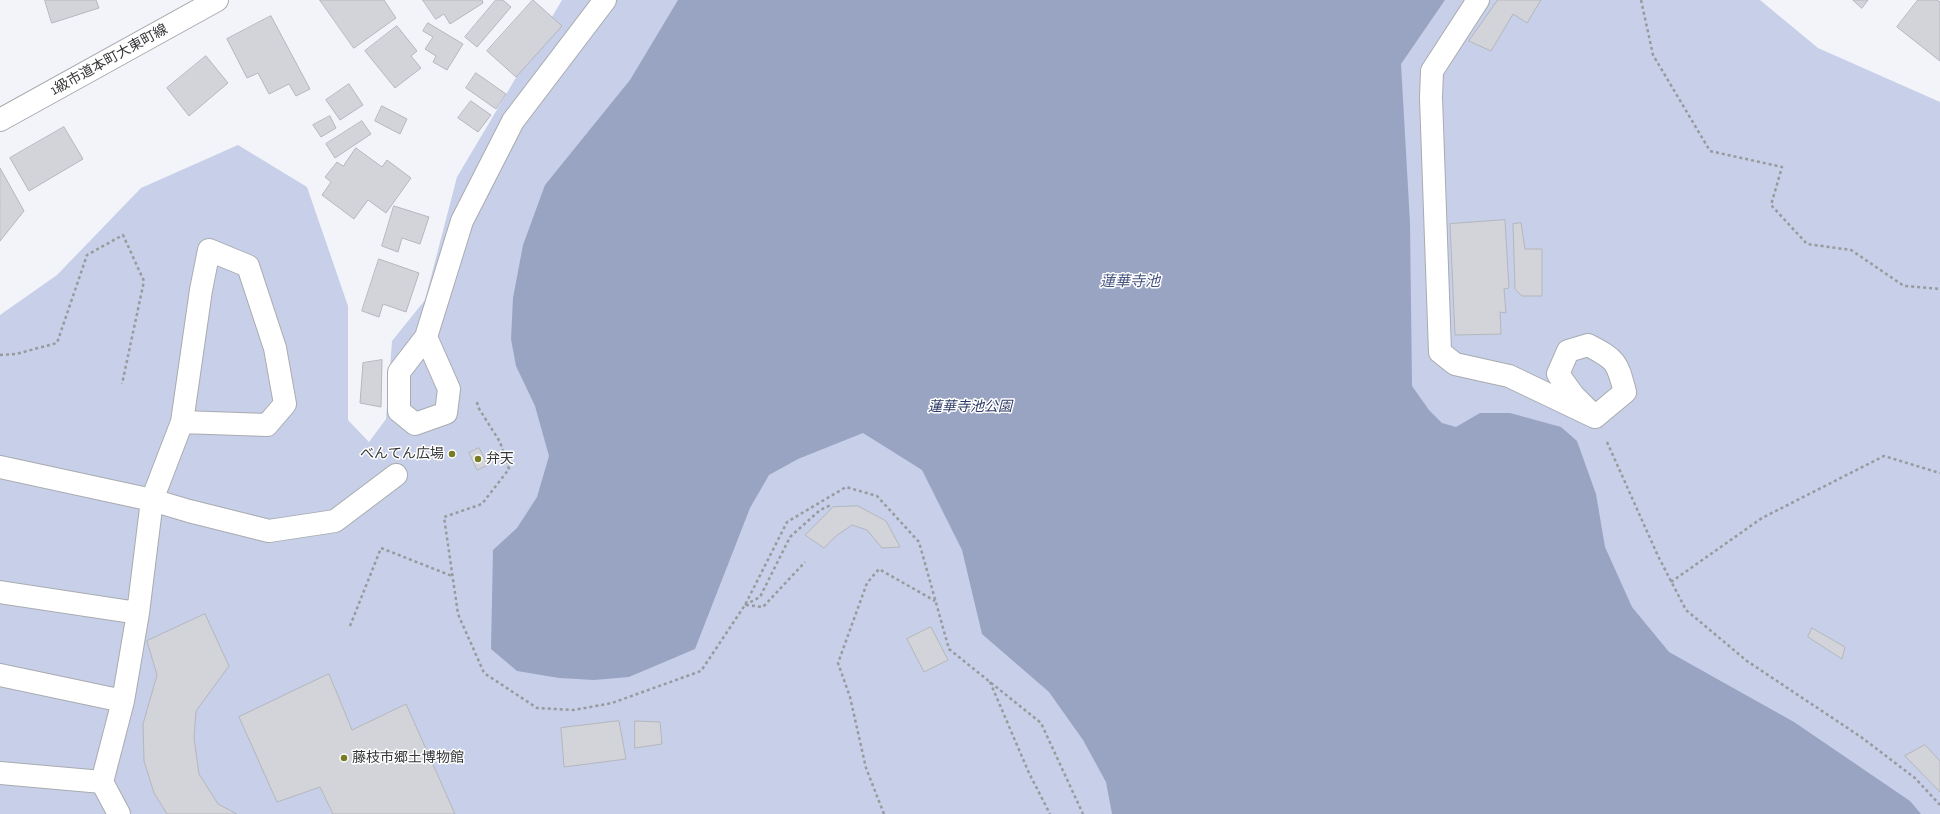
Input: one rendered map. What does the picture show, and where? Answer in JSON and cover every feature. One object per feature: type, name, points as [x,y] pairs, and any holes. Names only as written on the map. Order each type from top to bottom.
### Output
[{"type":"street","name":"1級市道本町大東町線","points":[[0,120],[217,0]]},
{"type":"street","points":[[426,337],[462,221],[513,121],[604,0]]},
{"type":"street","points":[[1478,0],[1432,71],[1430,98],[1440,352],[1455,364],[1509,376],[1595,416]]},
{"type":"street","points":[[119,814],[102,782],[123,701],[138,614],[152,500],[182,422],[201,290],[209,250],[248,266],[275,348],[285,404],[267,425],[182,422]]},
{"type":"street","points":[[0,467],[152,500],[269,531],[335,522],[396,475]]},
{"type":"street","points":[[0,592],[138,614]]},
{"type":"street","points":[[0,675],[123,701]]},
{"type":"street","points":[[0,773],[102,782]]},
{"type":"path","points":[[1641,0],[1653,55],[1710,150],[1782,167],[1771,205],[1807,244],[1851,250],[1904,286],[1940,289]]},
{"type":"path","points":[[0,355],[16,354],[57,343],[87,256],[123,235],[144,281],[122,384]]},
{"type":"path","points":[[477,399],[478,407],[500,442],[508,469],[482,504],[444,517],[458,614],[484,673],[537,708],[574,710],[612,703],[701,671],[745,605],[787,522],[846,488],[878,496],[918,542],[949,649],[1041,723],[1082,814]]},
{"type":"path","points":[[1595,416],[1671,582],[1686,610],[1747,661],[1861,737],[1915,778],[1940,805]]},
{"type":"path","points":[[1671,582],[1762,518],[1884,456],[1940,473]]},
{"type":"path","points":[[745,605],[760,597],[790,537],[820,510],[831,505]]},
{"type":"path","points":[[350,626],[381,548],[452,576]]},
{"type":"path","points":[[745,605],[763,607],[805,562]]},
{"type":"path","points":[[884,814],[866,768],[850,697],[838,663],[866,583],[879,569],[935,601]]},
{"type":"path","points":[[990,682],[1029,774],[1050,814]]},
{"type":"green space","name":"蓮華寺池公園","points":[[562,0],[1760,0],[1818,48],[1940,102],[1940,814],[0,814],[0,315],[57,275],[141,188],[238,145],[307,187],[348,306],[348,420],[369,442],[386,419],[392,341],[425,300],[457,177]]},
{"type":"water","name":"蓮華寺池","points":[[678,0],[1445,0],[1401,64],[1410,223],[1412,386],[1429,410],[1442,423],[1456,427],[1480,413],[1510,413],[1561,427],[1577,441],[1596,494],[1605,547],[1632,607],[1669,652],[1794,722],[1910,801],[1921,814],[1112,814],[1106,782],[1083,740],[1049,692],[982,634],[962,550],[922,470],[863,433],[798,459],[769,475],[750,508],[695,649],[629,677],[594,680],[559,678],[517,671],[491,649],[493,550],[517,528],[537,497],[549,456],[535,406],[516,366],[511,339],[513,298],[523,245],[545,185],[630,80]]},
{"type":"building","points":[[45,0],[96,0],[99,8],[52,23]]},
{"type":"building","points":[[320,0],[384,0],[396,18],[354,48]]},
{"type":"building","points":[[423,0],[482,0],[483,3],[450,24],[444,14],[436,19]]},
{"type":"building","points":[[496,0],[503,0],[511,7],[477,47],[465,37]]},
{"type":"building","points":[[533,0],[562,26],[516,77],[487,51]]},
{"type":"building","points":[[1498,0],[1541,0],[1527,23],[1513,14],[1491,51],[1469,41]]},
{"type":"building","points":[[1853,0],[1868,0],[1862,8]]},
{"type":"building","points":[[1918,0],[1937,0],[1940,2],[1940,61],[1897,27]]},
{"type":"building","points":[[271,16],[310,89],[296,96],[289,84],[269,94],[258,73],[247,78],[227,39]]},
{"type":"building","points":[[428,23],[463,44],[447,70],[433,62],[436,56],[425,49],[433,37],[423,31]]},
{"type":"building","points":[[397,26],[417,51],[411,56],[421,68],[395,88],[365,51]]},
{"type":"building","points":[[206,56],[228,83],[189,116],[167,88]]},
{"type":"building","points":[[476,73],[506,94],[496,109],[466,88]]},
{"type":"building","points":[[349,84],[363,105],[340,120],[326,100]]},
{"type":"building","points":[[471,101],[491,115],[478,132],[458,118]]},
{"type":"building","points":[[382,106],[407,119],[400,134],[375,121]]},
{"type":"building","points":[[330,116],[336,128],[321,137],[313,125]]},
{"type":"building","points":[[362,121],[371,134],[335,158],[326,144]]},
{"type":"building","points":[[64,127],[83,159],[29,191],[10,158]]},
{"type":"building","points":[[356,148],[382,167],[387,160],[411,178],[386,213],[368,200],[354,219],[322,195],[331,182],[325,177],[337,162],[343,166]]},
{"type":"building","points":[[0,168],[24,211],[0,241]]},
{"type":"building","points":[[394,206],[429,217],[420,244],[402,238],[398,252],[382,246]]},
{"type":"building","points":[[1505,220],[1509,288],[1504,289],[1506,313],[1500,312],[1501,334],[1455,335],[1450,224]]},
{"type":"building","points":[[1521,223],[1525,249],[1542,249],[1542,296],[1522,296],[1515,289],[1513,224]]},
{"type":"building","points":[[379,259],[419,273],[406,312],[383,304],[379,317],[362,311]]},
{"type":"building","points":[[382,360],[381,407],[360,403],[363,363]]},
{"type":"building","name":"弁天","points":[[479,448],[488,465],[477,470],[469,453]]},
{"type":"building","points":[[858,506],[886,521],[900,547],[882,548],[867,530],[852,525],[836,536],[824,548],[805,535],[833,507]]},
{"type":"building","points":[[205,614],[229,666],[196,711],[194,738],[199,774],[218,804],[237,814],[167,814],[154,793],[144,761],[143,724],[157,675],[147,641]]},
{"type":"building","points":[[931,627],[948,660],[924,672],[907,639]]},
{"type":"building","points":[[1812,628],[1845,647],[1842,659],[1808,637]]},
{"type":"building","name":"藤枝市郷土博物館","points":[[329,674],[352,730],[406,704],[455,814],[333,814],[320,787],[277,802],[239,717]]},
{"type":"building","points":[[619,721],[626,759],[564,767],[561,728]]},
{"type":"building","points":[[635,721],[660,722],[662,744],[635,748]]},
{"type":"building","points":[[1925,745],[1940,761],[1940,792],[1905,756]]},
{"type":"place","name":"べんてん広場","points":[[452,454]]},
{"type":"place","name":"弁天","points":[[478,459]]},
{"type":"place","name":"藤枝市郷土博物館","points":[[344,758]]}]
